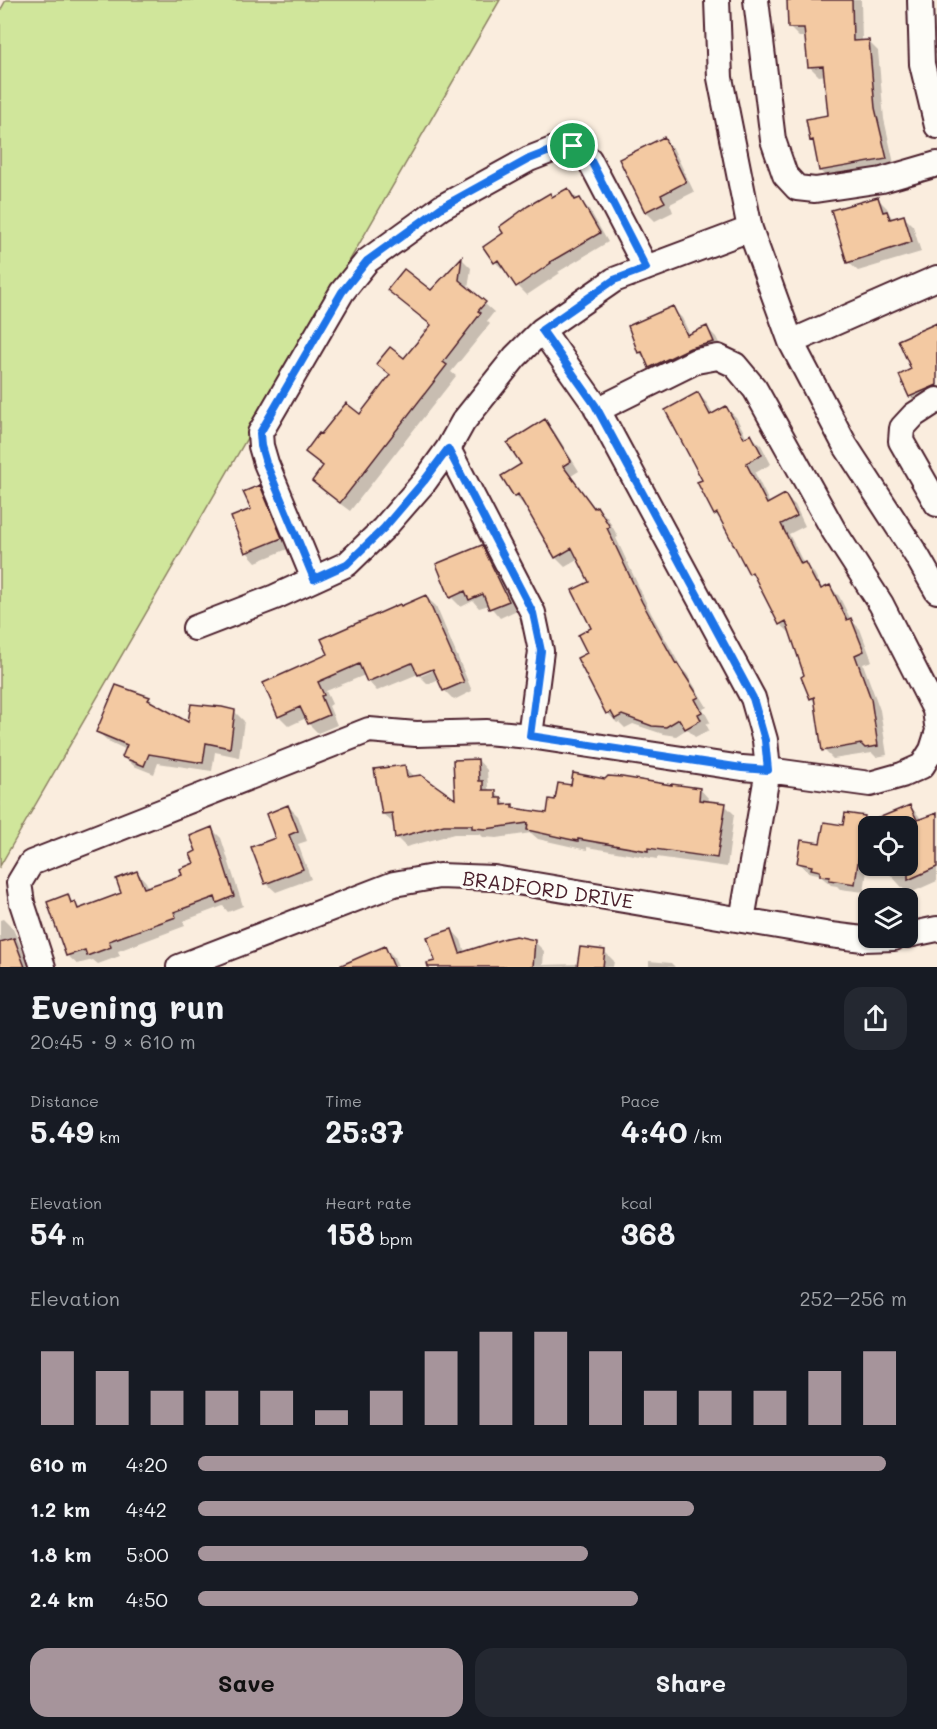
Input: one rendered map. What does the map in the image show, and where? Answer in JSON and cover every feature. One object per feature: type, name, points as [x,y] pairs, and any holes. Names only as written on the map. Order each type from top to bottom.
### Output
[{"type":"street","points":[[717,0],[720,78],[750,229],[791,342],[845,445],[937,591]]},
{"type":"street","points":[[756,0],[773,140],[785,175],[797,188],[815,190],[882,180],[937,164]]},
{"type":"street","points":[[920,0],[922,64],[937,126]]},
{"type":"street","points":[[314,579],[266,463],[260,433],[342,292],[367,261],[405,232],[452,202],[529,159],[560,147],[573,146],[590,159],[646,268]]},
{"type":"street","points":[[195,628],[275,597],[347,564],[424,481],[448,449],[463,422],[514,357],[542,330],[614,280],[750,229]]},
{"type":"street","points":[[791,342],[937,278]]},
{"type":"street","points":[[542,330],[597,410],[753,698],[765,740],[768,770],[742,920]]},
{"type":"street","points":[[597,410],[696,361],[717,357],[735,366],[755,389],[834,531],[881,604],[934,710],[937,724]]},
{"type":"street","points":[[937,400],[914,415],[902,428],[901,441],[937,504]]},
{"type":"street","points":[[448,449],[533,613],[541,651],[530,736]]},
{"type":"street","points":[[43,967],[22,903],[19,883],[31,863],[369,730],[416,734],[486,732],[530,736],[742,768],[870,784],[902,775],[922,766],[932,750],[937,734]]},
{"type":"street","name":"BRADFORD DRIVE","points":[[179,967],[394,884],[439,876],[494,878],[858,938]]},
{"type":"street","points":[[918,934],[937,929]]},
{"type":"green space","points":[[6,0],[500,0],[0,866],[0,11]]},
{"type":"building","points":[[787,0],[852,0],[853,41],[869,40],[875,108],[887,159],[819,171],[806,119],[828,115],[823,66],[808,67],[804,28],[788,28]]},
{"type":"building","points":[[664,137],[686,182],[661,195],[665,202],[645,212],[619,159]]},
{"type":"building","points":[[568,188],[575,200],[580,198],[600,233],[550,262],[516,287],[498,260],[494,263],[483,247],[503,233],[499,227],[528,206],[550,193],[552,197]]},
{"type":"building","points":[[878,197],[883,212],[887,211],[890,219],[904,215],[912,242],[847,263],[831,210]]},
{"type":"building","points":[[462,257],[459,280],[486,302],[478,311],[481,313],[443,362],[447,365],[340,503],[312,481],[323,466],[305,452],[346,403],[360,414],[390,375],[376,364],[390,347],[404,358],[431,325],[387,290],[404,269],[431,290]]},
{"type":"building","points":[[673,306],[687,335],[707,326],[714,342],[690,348],[649,368],[642,352],[638,353],[628,326]]},
{"type":"building","points":[[937,323],[937,385],[909,397],[899,375],[911,369],[898,340]]},
{"type":"building","points":[[698,392],[710,415],[726,406],[744,438],[751,434],[762,455],[746,463],[767,504],[785,494],[797,516],[781,524],[801,564],[805,562],[821,589],[830,585],[847,620],[851,618],[864,651],[855,655],[871,699],[878,746],[865,748],[861,744],[822,751],[814,697],[810,699],[801,677],[804,675],[786,621],[779,625],[752,572],[749,574],[717,513],[714,515],[697,482],[702,480],[665,410]]},
{"type":"building","points":[[545,419],[571,461],[563,466],[594,508],[597,506],[610,527],[607,528],[642,602],[676,664],[699,697],[695,699],[702,712],[698,714],[701,720],[685,729],[679,719],[666,727],[652,726],[622,715],[615,719],[611,712],[606,714],[577,658],[587,653],[578,635],[591,628],[572,590],[589,582],[572,548],[555,558],[518,494],[514,497],[501,476],[521,464],[507,443]]},
{"type":"building","points":[[260,485],[282,538],[245,553],[231,517],[251,509],[243,492]]},
{"type":"building","points":[[482,545],[509,601],[489,609],[483,594],[469,600],[465,591],[450,598],[436,564]]},
{"type":"building","points":[[426,595],[464,682],[443,691],[433,669],[418,675],[412,663],[367,682],[359,664],[318,682],[329,715],[308,724],[300,707],[278,717],[263,683],[328,654],[321,639]]},
{"type":"building","points":[[116,685],[150,697],[148,700],[188,722],[191,704],[235,710],[230,748],[206,743],[203,763],[149,754],[144,766],[122,757],[127,745],[96,732]]},
{"type":"building","points":[[478,759],[479,781],[483,781],[483,790],[496,790],[496,798],[502,798],[502,805],[513,804],[513,808],[547,813],[549,799],[555,800],[558,783],[571,785],[573,773],[605,779],[608,776],[622,777],[700,788],[699,800],[726,803],[717,858],[648,848],[648,851],[578,839],[578,841],[527,830],[528,823],[486,829],[472,828],[472,825],[444,825],[395,838],[392,813],[382,814],[374,769],[405,765],[407,777],[421,775],[455,799],[453,760]]},
{"type":"building","points":[[288,805],[298,831],[289,835],[303,869],[265,884],[251,847],[275,838],[266,814]]},
{"type":"building","points":[[910,805],[915,816],[883,816]]},
{"type":"building","points":[[845,813],[865,816],[858,816],[858,862],[855,884],[829,880],[830,877],[820,876],[820,871],[811,869],[812,866],[797,863],[801,840],[820,843],[824,822],[843,825]]},
{"type":"building","points":[[937,813],[937,867],[918,876],[918,820]]},
{"type":"building","points":[[212,827],[234,896],[217,903],[215,897],[174,912],[176,917],[109,941],[111,947],[87,956],[85,950],[66,956],[47,902],[68,894],[71,903],[75,901],[78,909],[121,893],[116,879],[137,871],[144,888],[182,875],[180,869],[194,863],[190,854],[196,851],[190,836]]},
{"type":"building","points":[[452,929],[460,953],[516,936],[535,940],[533,967],[428,967],[427,963],[435,961],[427,937]]},
{"type":"building","points":[[14,938],[25,967],[0,967],[0,942]]},
{"type":"building","points":[[385,946],[394,967],[337,967]]},
{"type":"building","points":[[580,947],[605,950],[603,967],[577,967]]},
{"type":"route","points":[[573,146],[590,159],[646,268],[614,280],[542,330],[595,405],[753,698],[765,740],[768,770],[530,736],[541,651],[533,613],[448,449],[384,528],[347,564],[314,579],[266,463],[260,433],[342,292],[367,261],[442,207],[529,159],[560,147],[573,146]]}]
